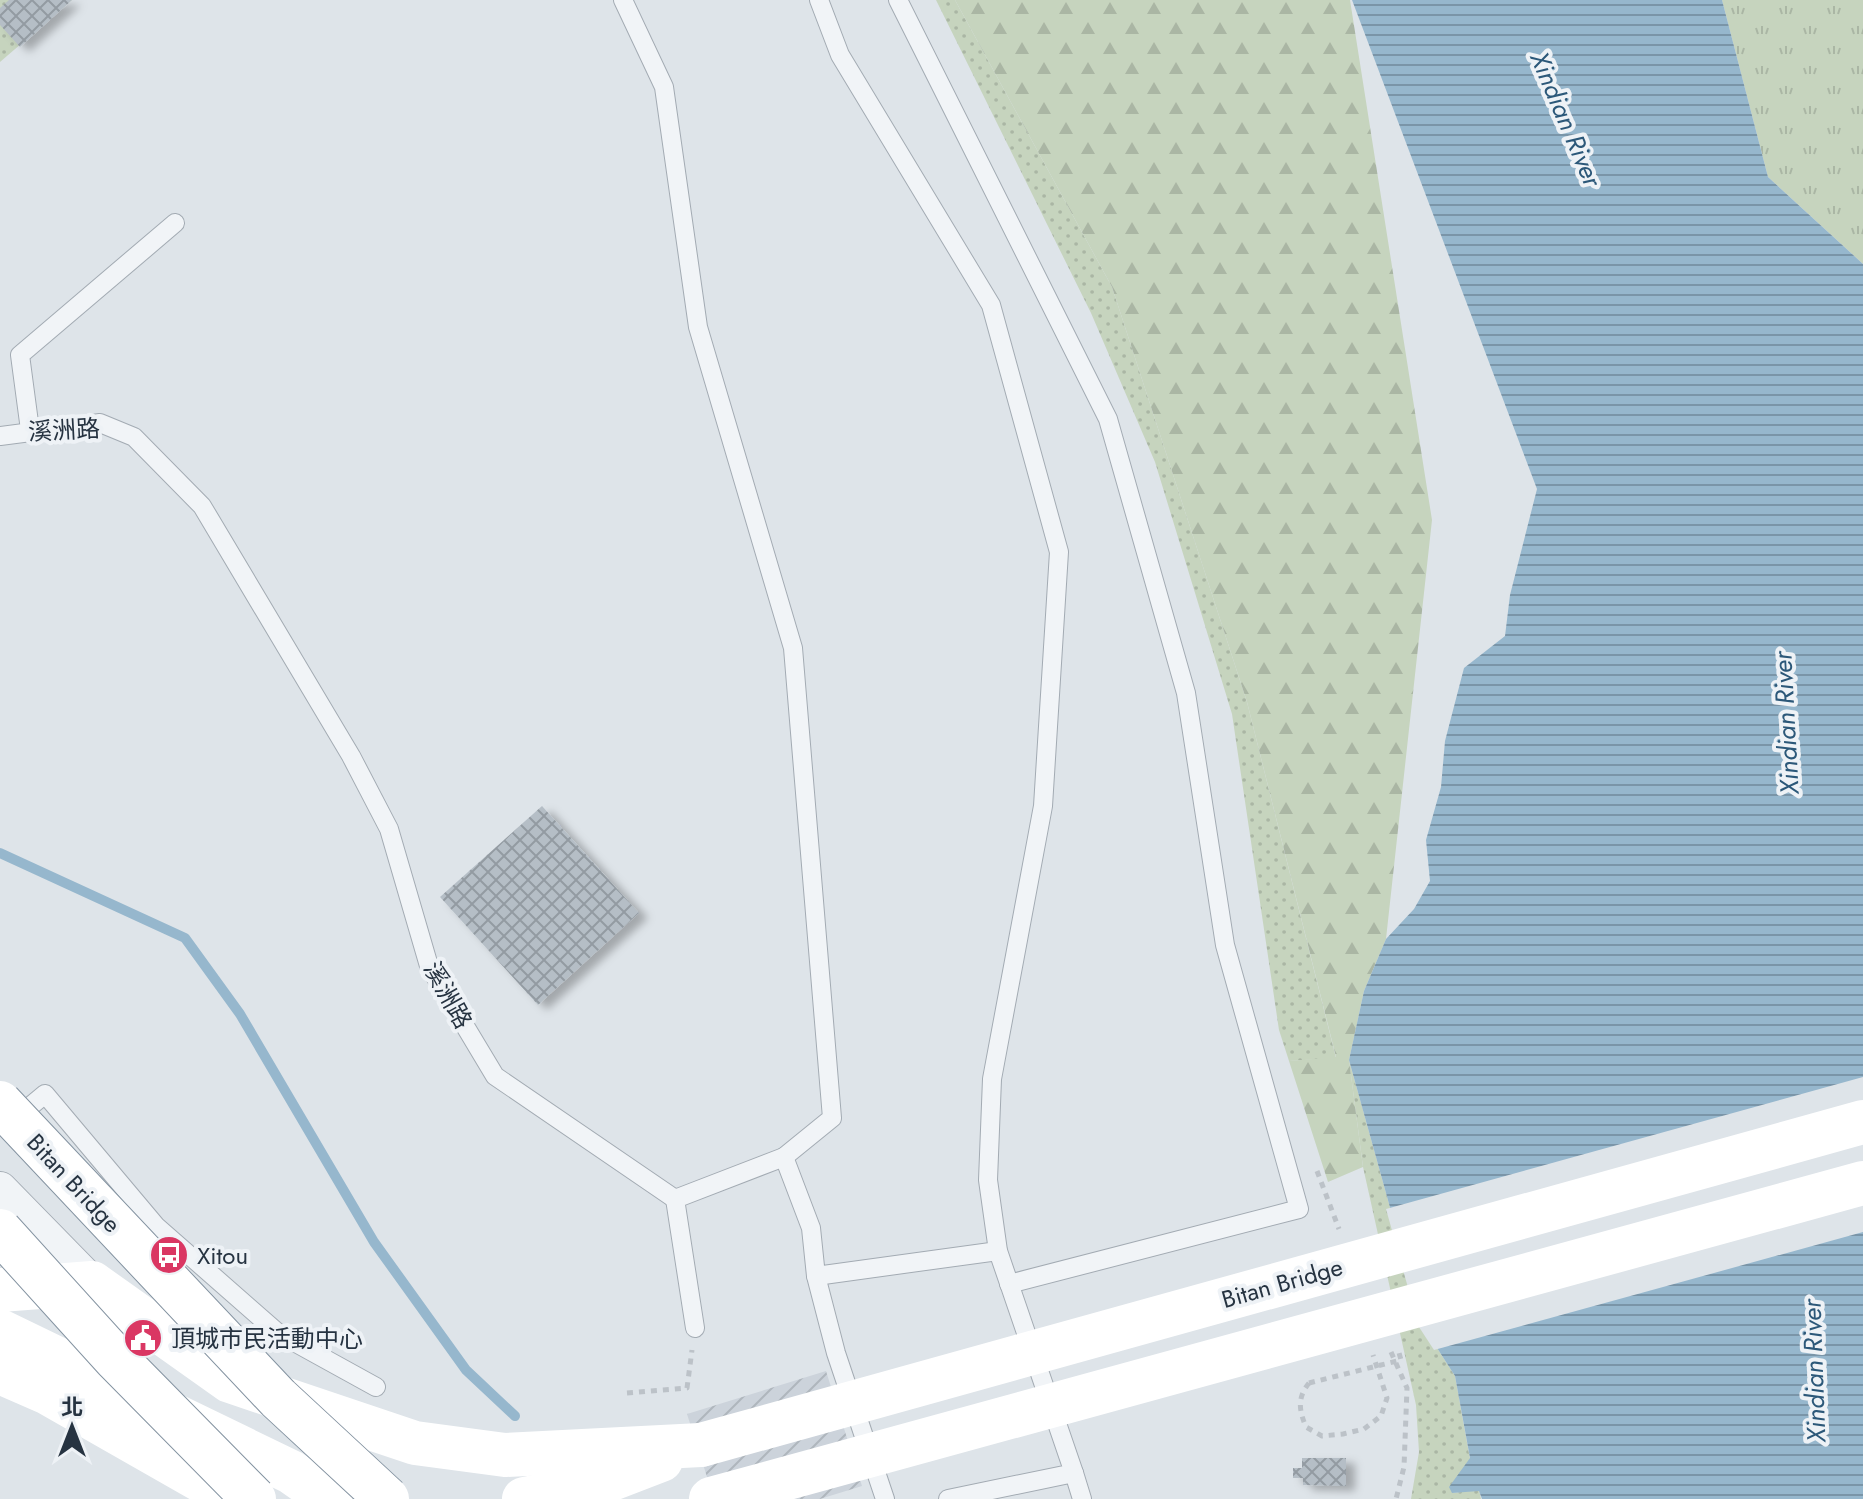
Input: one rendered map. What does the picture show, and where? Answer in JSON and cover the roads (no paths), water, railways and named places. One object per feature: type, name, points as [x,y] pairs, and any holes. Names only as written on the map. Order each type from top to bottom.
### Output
[{"type":"main road","name":"Bitan Bridge","points":[[0,1103],[268,1387],[387,1499]]},
{"type":"main road","name":"Bitan Bridge","points":[[701,1445],[1863,1122]]},
{"type":"main road","points":[[711,1499],[1863,1183]]},
{"type":"main road","points":[[0,1231],[115,1358],[254,1499]]},
{"type":"main road","points":[[0,1290],[92,1283],[230,1381],[415,1443],[505,1455],[701,1445]]},
{"type":"main road","points":[[0,1331],[291,1472],[330,1499]]},
{"type":"main road","points":[[0,1372],[46,1392],[234,1499]]},
{"type":"main road","points":[[524,1499],[596,1485],[701,1445]]},
{"type":"street","points":[[0,1189],[92,1283]]},
{"type":"lane","points":[[623,0],[664,87],[698,327],[793,648],[832,1118],[784,1157],[675,1199],[695,1328]]},
{"type":"lane","points":[[819,0],[840,55],[991,305],[1059,552],[1043,806],[992,1079],[988,1180],[998,1251],[1082,1499]]},
{"type":"lane","points":[[898,0],[1108,419],[1186,693],[1225,945],[1299,1209],[1009,1284]]},
{"type":"lane","points":[[30,430],[20,355],[175,223]]},
{"type":"lane","name":"溪洲路","points":[[0,436],[100,423],[134,437],[202,506],[351,756],[389,829],[429,966],[495,1076],[675,1199]]},
{"type":"lane","points":[[0,1132],[45,1094],[156,1226],[278,1333],[376,1387]]},
{"type":"lane","points":[[784,1157],[811,1228],[816,1276],[836,1353],[885,1499]]},
{"type":"lane","points":[[816,1276],[998,1251]]},
{"type":"lane","points":[[948,1499],[1074,1473]]},
{"type":"water","name":"Xindian River","points":[[1352,0],[1722,0],[1768,177],[1863,264],[1863,1499],[1482,1499],[1479,1491],[1452,1493],[1449,1487],[1470,1458],[1455,1376],[1423,1326],[1349,1060],[1364,991],[1386,939],[1414,909],[1430,881],[1426,840],[1441,787],[1445,741],[1464,668],[1505,636],[1510,595],[1537,489]]},
{"type":"waterway","points":[[0,853],[185,938],[240,1014],[374,1242],[466,1370],[515,1416]]},
{"type":"place","name":"Xitou","points":[[169,1255]]},
{"type":"place","name":"頂城市民活動中心","points":[[143,1338]]}]
